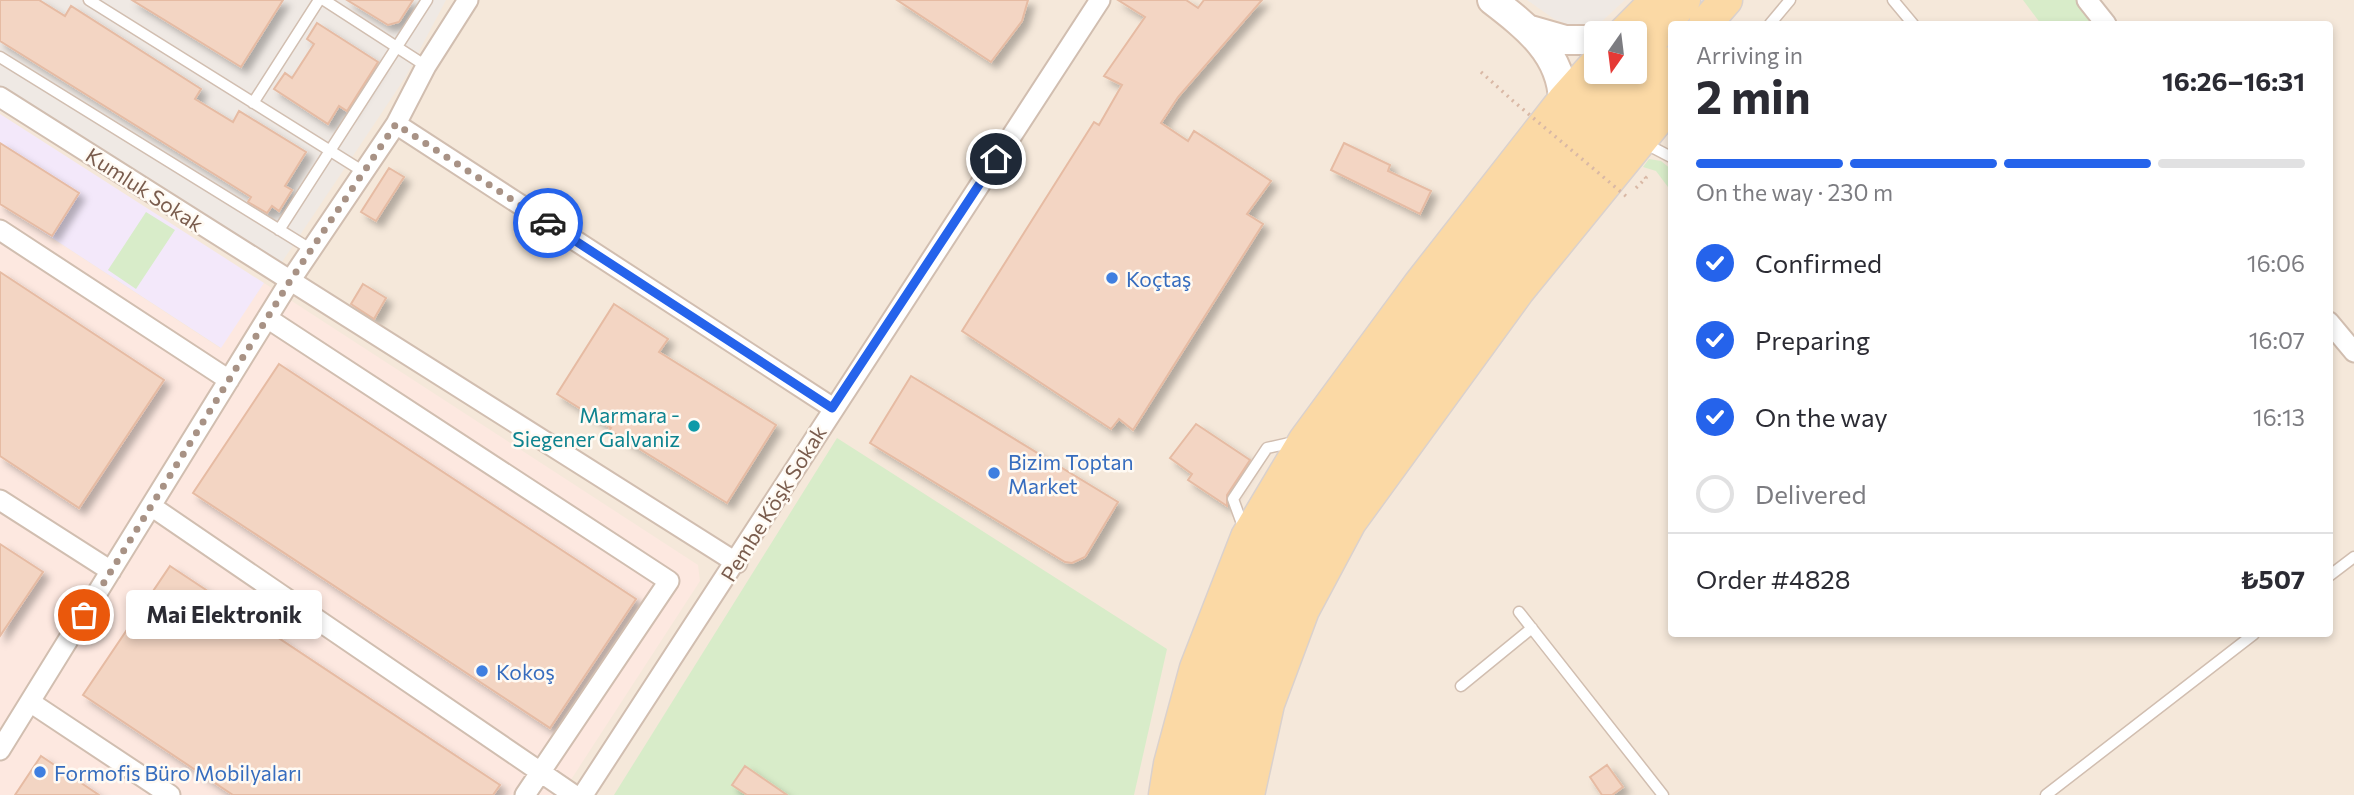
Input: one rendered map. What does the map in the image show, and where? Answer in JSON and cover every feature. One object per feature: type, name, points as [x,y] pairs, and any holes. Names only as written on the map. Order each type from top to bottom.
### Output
[{"type":"main road","points":[[1635,21],[1657,0]]},
{"type":"main road","points":[[1647,46],[1685,0]]},
{"type":"main road","points":[[1708,21],[1726,0]]},
{"type":"main road","points":[[1734,21],[1751,0]]},
{"type":"main road","points":[[1191,795],[1215,695],[1265,566],[1305,492],[1345,431],[1397,386],[1517,250],[1668,67]]},
{"type":"main road","points":[[1165,795],[1170,764],[1196,668],[1247,537],[1305,440],[1419,285],[1584,78]]},
{"type":"main road","points":[[1220,795],[1235,725],[1268,628],[1310,538],[1363,456],[1397,386],[1487,244],[1616,84]]},
{"type":"main road","points":[[1248,795],[1268,704],[1303,610],[1350,522],[1518,291],[1668,107]]},
{"type":"street","points":[[0,750],[290,281],[396,124],[426,66],[468,0]]},
{"type":"street","name":"Pembe Köşk Sokak","points":[[583,795],[737,563],[832,408],[1100,0]]},
{"type":"street","points":[[1492,0],[1530,30],[1559,71],[1563,102]]},
{"type":"street","points":[[2073,0],[2090,21]]},
{"type":"street","points":[[2087,0],[2104,21]]},
{"type":"street","points":[[1530,30],[1565,40],[1584,40]]},
{"type":"street","name":"Kumluk Sokak","points":[[0,97],[737,563]]},
{"type":"street","points":[[396,124],[832,408]]},
{"type":"street","points":[[0,230],[229,380]]},
{"type":"street","points":[[267,318],[669,581],[525,795]]},
{"type":"street","points":[[2333,327],[2354,352]]},
{"type":"street","points":[[0,500],[111,572]]},
{"type":"street","points":[[151,506],[574,795]]},
{"type":"street","points":[[30,702],[170,795]]},
{"type":"lane","points":[[89,0],[365,172]]},
{"type":"lane","points":[[253,103],[319,0]]},
{"type":"lane","points":[[324,0],[426,66]]},
{"type":"lane","points":[[279,230],[332,152],[427,0]]},
{"type":"lane","points":[[1772,21],[1790,0]]},
{"type":"lane","points":[[1894,0],[1911,21]]},
{"type":"lane","points":[[0,57],[312,250]]},
{"type":"lane","points":[[1639,142],[1653,145],[1668,155]]},
{"type":"lane","points":[[1502,333],[1518,291]]},
{"type":"lane","points":[[1421,421],[1457,395]]},
{"type":"lane","points":[[2333,573],[2354,557]]},
{"type":"lane","points":[[1519,612],[1663,795]]},
{"type":"lane","points":[[1461,686],[1532,628]]},
{"type":"lane","points":[[2046,795],[2250,637]]},
{"type":"path","points":[[1481,72],[1627,197]]},
{"type":"shaded area","points":[[0,0],[2354,0],[2354,795],[0,795]]},
{"type":"shaded area","points":[[0,0],[446,0],[405,78],[282,262],[0,86]]},
{"type":"shaded area","points":[[1527,0],[1625,0],[1602,21],[1584,21],[1584,27],[1576,28],[1554,19]]},
{"type":"shaded area","points":[[0,114],[264,283],[221,348],[0,204]]},
{"type":"shaded area","points":[[0,204],[220,348],[264,283],[698,565],[700,581],[561,795],[0,795]]},
{"type":"green space","points":[[2023,0],[2087,0],[2101,18],[2096,21],[2039,21]]},
{"type":"green space","points":[[1649,159],[1661,161],[1668,167],[1668,187],[1656,171],[1643,167]]},
{"type":"green space","points":[[146,212],[175,230],[136,289],[108,270]]},
{"type":"green space","points":[[837,438],[1167,649],[1134,795],[614,795]]},
{"type":"building","points":[[0,0],[39,0],[65,16],[71,6],[201,89],[195,99],[233,122],[239,111],[306,152],[285,186],[292,190],[279,211],[272,206],[267,213],[248,202],[251,197],[0,41]]},
{"type":"building","points":[[132,0],[283,0],[241,67]]},
{"type":"building","points":[[347,0],[413,0],[399,22],[388,25]]},
{"type":"building","points":[[897,0],[1028,0],[1022,21],[991,62]]},
{"type":"building","name":"Koçtaş","points":[[1118,0],[1186,0],[1198,8],[1204,0],[1262,0],[1178,97],[1161,123],[1188,141],[1194,131],[1271,181],[1247,214],[1263,224],[1133,430],[1119,419],[1111,429],[962,331],[1094,122],[1099,125],[1122,85],[1104,76],[1145,17]]},
{"type":"building","points":[[317,23],[378,62],[347,111],[339,106],[328,124],[274,89],[285,73],[292,78],[314,44],[307,39]]},
{"type":"building","points":[[0,143],[79,193],[52,236],[0,204]]},
{"type":"building","points":[[1344,143],[1390,165],[1388,171],[1431,191],[1420,214],[1331,170]]},
{"type":"building","points":[[389,168],[404,177],[376,221],[361,212]]},
{"type":"building","points":[[0,272],[164,380],[79,508],[0,456]]},
{"type":"building","points":[[363,284],[386,298],[374,319],[351,304]]},
{"type":"building","name":"Marmara - Siegener Galvaniz","points":[[614,304],[668,339],[659,352],[776,425],[727,503],[609,430],[611,428],[557,394]]},
{"type":"building","points":[[279,364],[636,599],[550,728],[193,493]]},
{"type":"building","name":"Bizim Toptan Market","points":[[911,376],[1118,502],[1085,557],[1072,563],[1065,562],[870,443]]},
{"type":"building","points":[[1196,424],[1250,460],[1227,495],[1227,506],[1188,480],[1192,474],[1170,458]]},
{"type":"building","points":[[0,544],[43,572],[0,636]]},
{"type":"building","points":[[170,566],[500,785],[493,795],[233,795],[83,695]]},
{"type":"building","points":[[41,756],[99,795],[15,795]]},
{"type":"building","points":[[1607,765],[1623,787],[1612,795],[1602,795],[1590,777]]},
{"type":"building","points":[[745,766],[787,795],[747,795],[732,785]]},
{"type":"way so far","points":[[84,615],[290,281],[396,124],[548,223]]},
{"type":"place","name":"Koçtaş","points":[[1112,278]]},
{"type":"place","name":"Marmara - Siegener Galvaniz","points":[[694,426]]},
{"type":"place","name":"Bizim Toptan Market","points":[[994,473]]},
{"type":"place","name":"Mai Elektronik","points":[[84,615]]},
{"type":"place","name":"Kokoş","points":[[482,671]]},
{"type":"place","name":"Formofis Büro Mobilyaları","points":[[40,772]]},
{"type":"route","points":[[548,223],[832,408],[996,159]]}]
